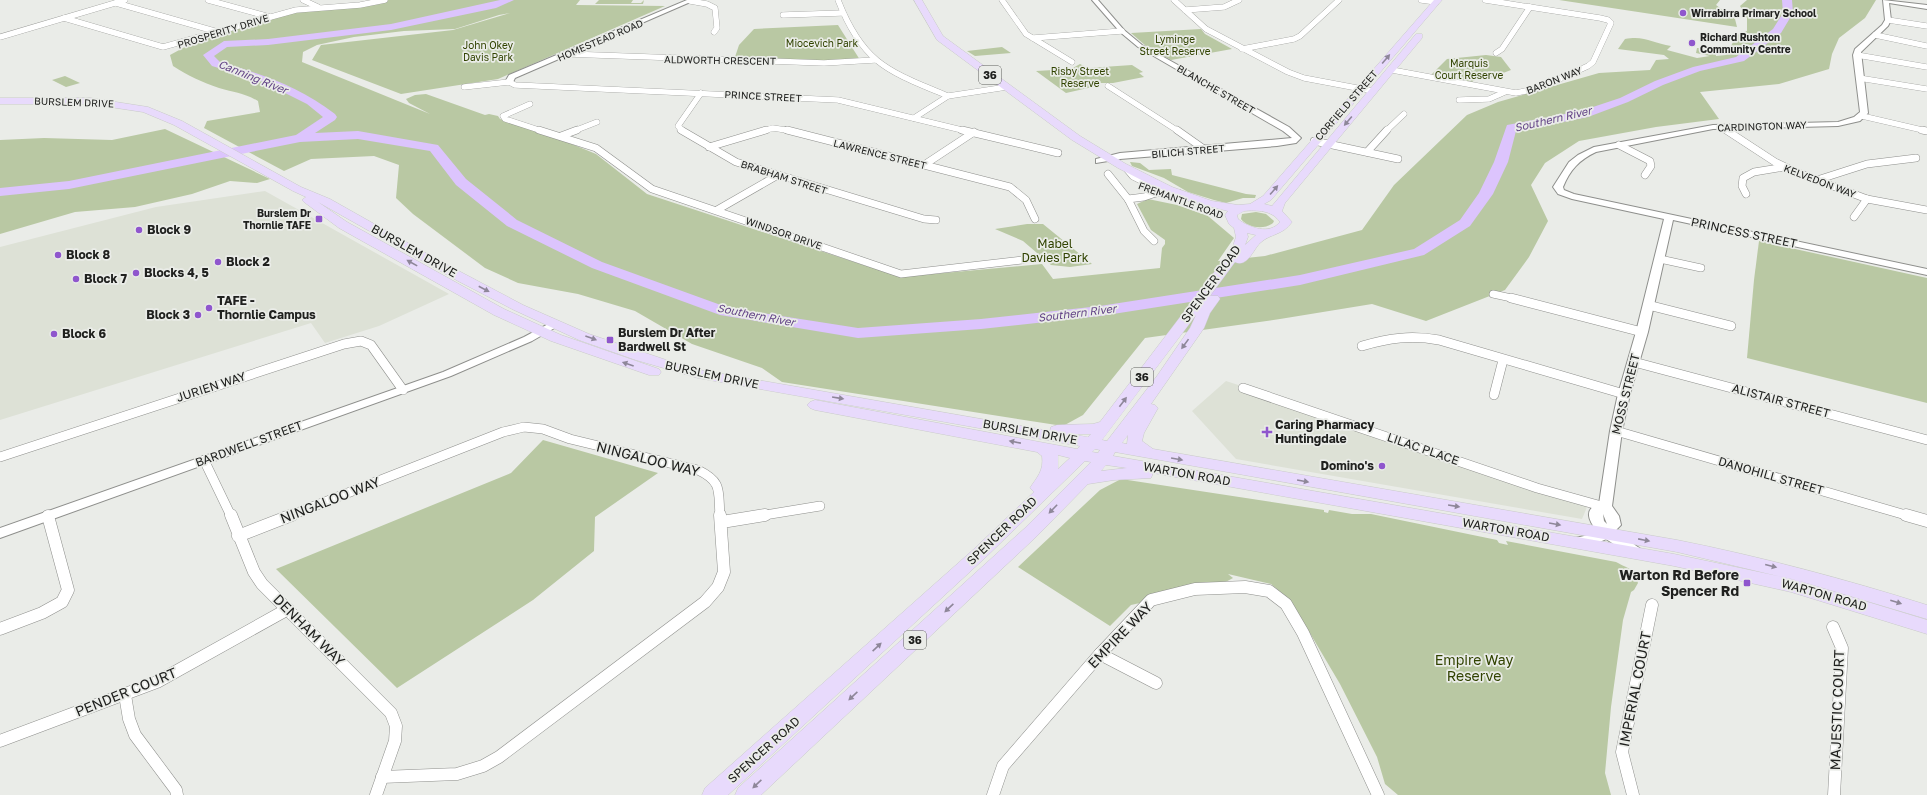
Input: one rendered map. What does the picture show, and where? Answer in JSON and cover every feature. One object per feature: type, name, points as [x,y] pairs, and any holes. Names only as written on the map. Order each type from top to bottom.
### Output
[{"type":"main road","name":"FREMANTLE ROAD","points":[[918,0],[940,38],[1076,138],[1088,143],[1128,170],[1178,193],[1235,214]]},
{"type":"main road","name":"CORFIELD STREET","points":[[1277,212],[1276,209],[1280,202],[1449,0]]},
{"type":"main road","name":"CORFIELD STREET","points":[[1252,207],[1267,198],[1314,141],[1437,1]]},
{"type":"main road","name":"BURSLEM DRIVE","points":[[0,101],[90,101],[133,106],[162,116],[358,219],[451,271],[544,326],[632,365],[693,383],[1043,448],[1086,449]]},
{"type":"main road","name":"FREMANTLE ROAD","points":[[1076,138],[1080,145],[1119,175],[1156,193],[1235,214]]},
{"type":"main road","name":"BURSLEM DRIVE","points":[[297,188],[305,198],[343,225],[499,312],[649,360],[698,374],[961,420],[1086,449]]},
{"type":"main road","name":"36","points":[[1240,227],[1235,214],[1252,207],[1277,212],[1283,217],[1286,222],[1284,226],[1269,232]]},
{"type":"main road","points":[[343,225],[358,219]]},
{"type":"main road","points":[[1240,227],[1254,231],[1269,232]]},
{"type":"main road","name":"SPENCER ROAD","points":[[1224,276],[1241,242],[1240,227]]},
{"type":"main road","name":"SPENCER ROAD","points":[[713,795],[922,606],[1086,449],[1198,311],[1224,276],[1251,245],[1269,232]]},
{"type":"main road","name":"SPENCER ROAD","points":[[746,795],[1031,532],[1080,481],[1106,453],[1175,360],[1196,328],[1198,311]]},
{"type":"main road","points":[[1151,455],[1134,444],[1136,433],[1173,371],[1175,360]]},
{"type":"main road","points":[[864,403],[900,415],[904,417],[906,422]]},
{"type":"main road","points":[[961,420],[979,419],[1061,430],[1094,430],[1104,426]]},
{"type":"main road","points":[[1026,508],[1030,495],[1045,482],[1052,467],[1050,455],[1043,448]]},
{"type":"main road","name":"WARTON ROAD","points":[[1086,449],[1243,485],[1576,542],[1744,574],[1792,586],[1927,626]]},
{"type":"main road","name":"WARTON ROAD","points":[[1106,453],[1151,455],[1606,532],[1757,563],[1823,579],[1927,612]]},
{"type":"main road","points":[[1080,481],[1099,475],[1134,474],[1159,475],[1207,482],[1243,485]]},
{"type":"main road","points":[[1360,491],[1372,499],[1413,508],[1433,514],[1444,520]]},
{"type":"main road","points":[[1475,510],[1524,525],[1530,529],[1534,535]]},
{"type":"main road","points":[[922,606],[952,588],[966,577],[980,579]]},
{"type":"street","points":[[0,37],[125,0]]},
{"type":"street","points":[[208,0],[270,17]]},
{"type":"street","points":[[303,0],[312,6]]},
{"type":"street","name":"PROSPERITY DRIVE","points":[[64,18],[160,47],[172,46],[312,6],[360,5],[385,0]]},
{"type":"street","points":[[691,0],[709,4],[715,8],[717,28],[714,32]]},
{"type":"street","name":"HOMESTEAD ROAD","points":[[509,82],[512,77],[691,0]]},
{"type":"street","points":[[838,0],[848,27],[863,50],[892,73],[948,96]]},
{"type":"street","points":[[1002,0],[1026,34],[1072,62]]},
{"type":"street","name":"BLANCHE STREET","points":[[1095,0],[1122,30],[1140,46],[1286,129],[1301,136],[1303,140],[1292,144],[1277,143]]},
{"type":"street","points":[[1174,0],[1206,29],[1242,49],[1297,76],[1373,91]]},
{"type":"street","points":[[1185,10],[1224,7],[1239,0]]},
{"type":"street","points":[[1242,49],[1294,39],[1300,36],[1339,0]]},
{"type":"street","points":[[1421,0],[1437,1]]},
{"type":"street","name":"BARON WAY","points":[[1392,70],[1481,86],[1505,92],[1516,93],[1540,88],[1588,66],[1593,62],[1611,23],[1608,20],[1600,18],[1485,0]]},
{"type":"street","points":[[1927,7],[1886,1],[1888,20],[1885,26],[1858,51],[1857,55],[1864,112],[1862,116],[1927,131]]},
{"type":"street","points":[[116,3],[218,32]]},
{"type":"street","points":[[1496,53],[1502,49],[1530,7]]},
{"type":"street","points":[[783,15],[842,13]]},
{"type":"street","points":[[1888,20],[1927,26]]},
{"type":"street","points":[[1033,38],[1122,30]]},
{"type":"street","points":[[1875,35],[1927,46]]},
{"type":"street","name":"ALDWORTH CRESCENT","points":[[566,54],[637,58],[824,63],[875,60]]},
{"type":"street","points":[[1857,55],[1927,67]]},
{"type":"street","points":[[1859,78],[1927,89]]},
{"type":"street","name":"PRINCE STREET","points":[[464,87],[509,82],[515,85],[838,100],[1058,153]]},
{"type":"street","points":[[914,118],[948,96],[1005,85]]},
{"type":"street","points":[[1108,86],[1199,144],[1204,149]]},
{"type":"street","points":[[1459,100],[1494,98],[1505,92]]},
{"type":"street","name":"BRABHAM STREET","points":[[701,93],[678,126],[681,130],[732,160],[924,219],[936,220]]},
{"type":"street","name":"WINDSOR DRIVE","points":[[530,104],[507,112],[503,116],[505,119],[596,148],[652,189],[901,274],[1022,260]]},
{"type":"street","points":[[1367,152],[1377,140],[1404,114]]},
{"type":"street","name":"CARDINGTON WAY","points":[[1561,192],[1558,187],[1566,169],[1582,155],[1594,150],[1722,126],[1838,124],[1850,122],[1862,116]]},
{"type":"street","points":[[560,136],[597,122]]},
{"type":"street","name":"KELVEDON WAY","points":[[1722,126],[1784,168],[1867,199],[1927,210]]},
{"type":"street","name":"LAWRENCE STREET","points":[[709,147],[768,130],[780,129],[1010,187],[1020,192],[1026,198],[1035,219]]},
{"type":"street","points":[[924,165],[974,132]]},
{"type":"street","points":[[1314,141],[1398,159]]},
{"type":"street","name":"BILICH STREET","points":[[1099,161],[1110,158],[1277,143]]},
{"type":"street","points":[[1619,145],[1650,161],[1651,166],[1645,175]]},
{"type":"street","points":[[1817,180],[1867,164],[1916,158]]},
{"type":"street","points":[[1746,194],[1742,186],[1743,178],[1754,172],[1784,168]]},
{"type":"street","points":[[1128,170],[1133,176],[1158,189],[1156,193]]},
{"type":"street","points":[[1108,174],[1128,199],[1144,231],[1154,241]]},
{"type":"street","points":[[717,210],[778,175]]},
{"type":"street","name":"PRINCESS STREET","points":[[1561,192],[1572,196],[1669,218],[1927,272]]},
{"type":"street","points":[[1128,199],[1144,197],[1156,193],[1178,193]]},
{"type":"street","points":[[1854,217],[1867,199]]},
{"type":"street","name":"MOSS STREET","points":[[1637,553],[1606,532],[1597,522],[1596,510],[1605,507],[1616,431],[1624,394],[1642,332],[1669,218]]},
{"type":"street","points":[[1660,259],[1701,268]]},
{"type":"street","points":[[1493,294],[1547,306],[1566,313],[1642,332]]},
{"type":"street","points":[[1648,305],[1731,326]]},
{"type":"street","name":"BARDWELL STREET","points":[[0,533],[447,374],[497,351],[544,326]]},
{"type":"street","points":[[1362,346],[1386,338],[1404,336],[1426,338],[1452,343],[1503,360],[1624,394]]},
{"type":"street","name":"JURIEN WAY","points":[[0,457],[337,346],[361,341],[371,345],[403,390]]},
{"type":"street","points":[[1494,395],[1503,360]]},
{"type":"street","name":"ALISTAIR STREET","points":[[1634,362],[1927,440]]},
{"type":"street","name":"LILAC PLACE","points":[[1243,388],[1530,485],[1605,507]]},
{"type":"street","name":"NINGALOO WAY","points":[[238,536],[503,432],[524,427],[543,429],[570,439],[698,470],[711,476],[718,485],[722,522],[724,572],[718,587],[705,602],[506,752],[483,766],[457,774],[382,777]]},
{"type":"street","name":"DANOHILL STREET","points":[[1616,431],[1927,521]]},
{"type":"street","name":"DENHAM WAY","points":[[204,460],[224,498],[238,536],[254,572],[262,584],[391,713],[396,726],[395,741],[376,795]]},
{"type":"street","points":[[722,522],[820,506]]},
{"type":"street","points":[[0,629],[42,613],[62,602],[68,590],[48,516]]},
{"type":"street","points":[[1576,542],[1591,541],[1601,537],[1606,532]]},
{"type":"street","name":"EMPIRE WAY","points":[[993,795],[1003,766],[1100,654],[1151,600],[1195,589],[1245,587],[1269,591],[1286,604],[1303,633],[1378,795]]},
{"type":"street","name":"IMPERIAL COURT","points":[[1632,795],[1622,752],[1652,605]]},
{"type":"street","name":"PENDER COURT","points":[[0,741],[125,695],[184,668],[288,609]]},
{"type":"street","name":"MAJESTIC COURT","points":[[1833,627],[1842,648],[1834,795]]},
{"type":"street","points":[[1100,654],[1156,683]]},
{"type":"street","points":[[125,695],[128,719],[135,735],[176,790],[176,795]]},
{"type":"shaded area","name":"TAFE - Thornlie Campus","points":[[265,191],[449,294],[379,326],[325,343],[311,323],[0,420],[0,247],[156,207]]},
{"type":"shaded area","points":[[1226,381],[1364,426],[1370,435],[1587,507],[1582,519],[1236,459],[1192,411]]},
{"type":"green space","name":"John Okey Davis Park","points":[[388,0],[580,0],[576,5],[665,6],[498,79],[401,94],[312,60],[321,45],[453,30],[510,13],[455,29],[404,31],[354,37],[317,45],[303,52],[302,62],[430,114],[409,103],[406,99],[415,95],[426,94],[485,115],[489,114],[498,116],[500,119],[562,140],[596,154],[647,194],[900,277],[1042,264],[1053,279],[1160,268],[1162,248],[1165,244],[1165,240],[1151,230],[1137,204],[1148,199],[1177,205],[1208,216],[1234,238],[1218,261],[1265,256],[1362,230],[1394,185],[1467,115],[1498,102],[1599,73],[1650,70],[1656,60],[1669,59],[1664,55],[1618,49],[1625,39],[1638,38],[1671,46],[1667,50],[1697,58],[1710,56],[1696,53],[1697,48],[1715,48],[1716,56],[1726,55],[1737,35],[1747,31],[1747,18],[1740,6],[1747,0],[1876,0],[1865,18],[1839,38],[1832,54],[1829,69],[1779,84],[1700,92],[1719,119],[1656,127],[1579,141],[1545,163],[1531,185],[1548,221],[1529,257],[1505,290],[1426,321],[1372,304],[1280,319],[1145,338],[1083,415],[1063,426],[782,382],[762,368],[692,344],[635,311],[578,294],[518,283],[485,268],[413,214],[396,198],[399,165],[374,156],[311,159],[284,171],[204,128],[207,121],[260,112],[258,101],[243,94],[219,88],[190,76],[173,66],[170,55],[194,42],[294,12],[361,6]]},
{"type":"green space","points":[[599,0],[633,0],[631,3],[641,3],[644,0],[643,4],[595,4]]},
{"type":"green space","name":"Wirrabirra Primary School","points":[[1559,0],[1720,0],[1716,5],[1735,19],[1737,27]]},
{"type":"green space","name":"Miocevich Park","points":[[838,25],[860,60],[822,61],[735,57],[739,45],[754,29]]},
{"type":"green space","name":"Lyminge Street Reserve","points":[[1201,29],[1205,34],[1232,49],[1171,60],[1146,46],[1131,33]]},
{"type":"green space","points":[[1002,47],[1011,53],[975,56],[967,51]]},
{"type":"green space","name":"Marquis Court Reserve","points":[[1486,55],[1501,57],[1511,70],[1490,78],[1482,76],[1472,82],[1431,75],[1447,59]]},
{"type":"green space","name":"Risby Street Reserve","points":[[1080,64],[1088,68],[1132,65],[1143,72],[1139,73],[1144,77],[1113,83],[1100,83],[1097,86],[1066,93],[1036,71],[1071,69]]},
{"type":"green space","points":[[65,76],[80,83],[66,87],[52,80]]},
{"type":"green space","points":[[165,129],[270,179],[257,183],[230,181],[192,194],[135,207],[75,212],[0,234],[0,140],[44,138],[112,140]]},
{"type":"green space","points":[[1130,162],[1140,163],[1149,170],[1171,169],[1172,175],[1246,194],[1256,195],[1255,198],[1243,198],[1226,203],[1214,200],[1188,192],[1164,178],[1132,166]]},
{"type":"green space","points":[[1256,212],[1266,214],[1274,221],[1273,223],[1265,227],[1256,227],[1244,222],[1241,219],[1242,214]]},
{"type":"green space","name":"Mabel Davies Park","points":[[1027,224],[1043,224],[1092,264],[1070,267],[1051,265],[1023,241],[995,229]]},
{"type":"green space","points":[[1759,241],[1927,278],[1927,403],[1747,358]]},
{"type":"green space","points":[[543,440],[658,473],[595,517],[594,551],[533,600],[397,688],[276,569],[511,473]]},
{"type":"green space","name":"Empire Way Reserve","points":[[1121,479],[1324,510],[1324,512],[1328,513],[1329,510],[1352,514],[1371,514],[1497,540],[1499,543],[1508,545],[1506,541],[1616,562],[1630,569],[1638,583],[1631,592],[1623,620],[1611,707],[1605,773],[1611,795],[1398,795],[1385,784],[1377,757],[1340,684],[1291,601],[1271,584],[1228,574],[1233,578],[1220,585],[1131,605],[1110,626],[1018,567],[1100,490]]},
{"type":"waterway","name":"Canning River","points":[[300,138],[331,117],[311,102],[265,79],[216,64],[208,55],[224,44],[268,42],[391,27],[496,5],[509,0]]},
{"type":"waterway","name":"Southern River","points":[[300,138],[358,135],[434,148],[461,182],[512,223],[597,265],[726,312],[858,333],[981,324],[1100,311],[1300,280],[1419,252],[1465,223],[1486,194],[1501,162],[1511,128],[1584,114],[1624,100],[1659,83],[1697,69],[1740,59],[1758,47],[1777,31],[1788,13],[1787,0]]},
{"type":"waterway","name":"Canning River","points":[[0,192],[69,185],[300,138]]},
{"type":"place","name":"Wirrabirra Primary School","points":[[1683,13]]},
{"type":"place","name":"Richard Rushton Community Centre","points":[[1692,43]]},
{"type":"place","name":"Burslem Dr Thornlie TAFE","points":[[319,219]]},
{"type":"place","name":"Block 9","points":[[139,230]]},
{"type":"place","name":"Block 8","points":[[58,255]]},
{"type":"place","name":"Block 2","points":[[218,262]]},
{"type":"place","name":"Blocks 4, 5","points":[[136,273]]},
{"type":"place","name":"Block 7","points":[[76,279]]},
{"type":"place","name":"TAFE - Thornlie Campus","points":[[209,308]]},
{"type":"place","name":"Block 3","points":[[198,315]]},
{"type":"place","name":"Block 6","points":[[54,334]]},
{"type":"place","name":"Burslem Dr After Bardwell St","points":[[610,340]]},
{"type":"place","name":"Caring Pharmacy Huntingdale","points":[[1267,432]]},
{"type":"place","name":"Domino's","points":[[1382,466]]},
{"type":"place","name":"Warton Rd Before Spencer Rd","points":[[1747,583]]}]
